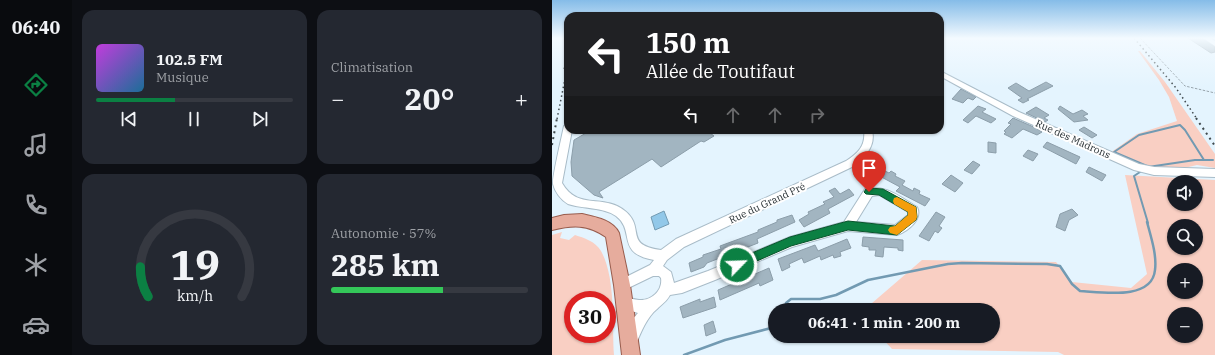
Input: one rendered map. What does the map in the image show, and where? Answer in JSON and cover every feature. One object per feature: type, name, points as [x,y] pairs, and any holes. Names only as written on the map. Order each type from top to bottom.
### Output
[{"type":"main road","points":[[552,224],[564,221],[582,220],[599,224],[612,233],[622,285],[630,350]]},
{"type":"street","name":"Rue des Madrons","points":[[944,75],[1016,114],[1136,167],[1154,171],[1215,173]]},
{"type":"street","points":[[566,134],[557,183],[568,199],[583,203],[601,205],[615,210],[625,217],[630,226],[632,242],[640,251],[663,256]]},
{"type":"street","name":"Rue du Grand Pré","points":[[654,270],[663,256],[680,243],[850,164],[860,157],[866,150],[869,140],[868,134]]},
{"type":"street","points":[[667,290],[682,287],[711,276],[790,242],[848,226],[897,230],[912,217],[912,210],[880,191],[869,192],[848,226]]},
{"type":"street","points":[[622,285],[654,270],[660,270],[665,273],[668,279],[667,290],[662,298],[651,305],[642,307],[632,306],[624,302]]},
{"type":"street","points":[[630,350],[637,325],[651,305]]},
{"type":"path","points":[[1156,55],[1185,86],[1215,94]]},
{"type":"shaded area","points":[[1141,55],[1143,55],[1165,82],[1215,154],[1215,168],[1197,165],[1176,170],[1140,166],[1110,153],[1137,134],[1177,121],[1169,97]]},
{"type":"shaded area","points":[[1125,175],[1167,177],[1167,211],[1203,211],[1203,179],[1215,180],[1215,355],[1064,355],[1058,352],[892,349],[886,343],[1000,343],[1000,303],[872,303],[922,260],[1056,262],[1072,282],[1131,288],[1147,274]]},
{"type":"shaded area","points":[[562,232],[560,238],[569,240],[575,235],[593,242],[599,248],[606,262],[611,291],[564,291],[564,343],[614,343],[614,355],[552,355],[552,235]]},
{"type":"water","points":[[664,211],[669,224],[655,230],[651,217]]},
{"type":"building","points":[[1046,82],[1053,86],[1027,99],[1029,100],[1023,103],[1018,100],[1022,98],[1008,88],[1016,83],[1029,91]]},
{"type":"building","points":[[961,89],[976,97],[973,100],[968,98],[963,103],[952,99]]},
{"type":"building","points":[[978,106],[986,109],[982,112],[996,119],[991,123],[976,116],[968,123],[963,120]]},
{"type":"building","points":[[1060,106],[1073,114],[1082,110],[1088,114],[1083,116],[1088,120],[1074,122],[1058,109]]},
{"type":"building","points":[[1036,107],[1049,115],[1044,118],[1048,120],[1045,122],[1026,113]]},
{"type":"building","points":[[1013,118],[1042,132],[1037,135],[1023,129],[1012,138],[1004,134],[1006,132],[1004,131],[1011,124],[1008,123]]},
{"type":"building","points":[[1084,127],[1097,135],[1092,138],[1079,130]]},
{"type":"building","points":[[584,134],[711,134],[714,136],[704,142],[701,141],[661,167],[652,159],[599,192],[603,198],[594,195],[572,176],[571,162],[574,140]]},
{"type":"building","points":[[988,142],[996,143],[996,153],[988,152]]},
{"type":"building","points":[[1047,142],[1080,157],[1076,164],[1043,147]]},
{"type":"building","points":[[1028,150],[1038,154],[1033,161],[1023,156]]},
{"type":"building","points":[[973,161],[980,165],[972,174],[964,170]]},
{"type":"building","points":[[1089,167],[1106,175],[1102,181],[1086,172]]},
{"type":"building","points":[[879,168],[889,173],[891,171],[896,174],[895,176],[905,181],[902,185],[913,191],[914,188],[920,191],[919,194],[930,199],[925,206],[896,191],[900,187],[874,173]]},
{"type":"building","points":[[951,175],[963,183],[955,192],[942,184]]},
{"type":"building","points":[[835,188],[840,194],[849,189],[854,195],[828,209],[830,213],[804,227],[799,220],[809,214],[808,212],[825,204],[823,202],[834,197],[829,191]]},
{"type":"building","points":[[1072,209],[1078,215],[1069,220],[1065,231],[1056,227],[1060,214]]},
{"type":"building","points":[[936,212],[945,217],[939,226],[942,228],[938,233],[935,231],[929,241],[919,236]]},
{"type":"building","points":[[792,215],[795,222],[757,239],[758,243],[707,263],[704,267],[691,272],[689,263],[703,257],[703,255],[721,249],[720,246],[758,232],[758,230],[777,222],[777,220]]},
{"type":"building","points":[[863,237],[903,240],[903,251],[898,250],[898,248],[884,247],[883,257],[875,256],[876,250],[869,250],[869,247],[862,246]]},
{"type":"building","points":[[847,239],[851,248],[840,252],[841,256],[834,258],[833,255],[821,260],[820,256],[804,263],[802,258],[789,264],[790,267],[782,271],[778,259],[815,245],[818,251]]},
{"type":"building","points":[[769,268],[773,280],[760,286],[759,283],[720,300],[718,290]]},
{"type":"building","points":[[714,297],[716,307],[683,318],[680,307],[700,299],[700,302]]},
{"type":"building","points":[[713,321],[716,332],[706,336],[704,325]]},
{"type":"waterway","points":[[1147,166],[1114,152],[1139,135],[1180,125],[1185,130],[1204,160]]},
{"type":"waterway","points":[[1148,167],[1204,160]]},
{"type":"waterway","points":[[1204,160],[1213,160]]},
{"type":"waterway","points":[[1143,170],[1134,176],[1148,223]]},
{"type":"waterway","points":[[786,303],[791,299],[820,299],[836,295],[868,280],[948,264],[962,263],[1047,264],[1060,266],[1072,284],[1080,291],[1112,293],[1135,291],[1145,286],[1152,280],[1155,270],[1154,252],[1147,222]]},
{"type":"waterway","points":[[684,355],[725,340],[768,329]]},
{"type":"railway","points":[[1148,55],[1176,88],[1197,119]]},
{"type":"railway","points":[[557,119],[564,84]]},
{"type":"railway","points":[[552,145],[557,118]]},
{"type":"railway","points":[[1196,118],[1215,146]]},
{"type":"slow traffic","points":[[894,230],[897,230],[912,217],[912,210],[897,201]]},
{"type":"route","points":[[737,265],[790,242],[848,226],[897,230],[912,217],[912,210],[880,191],[869,192]]}]
